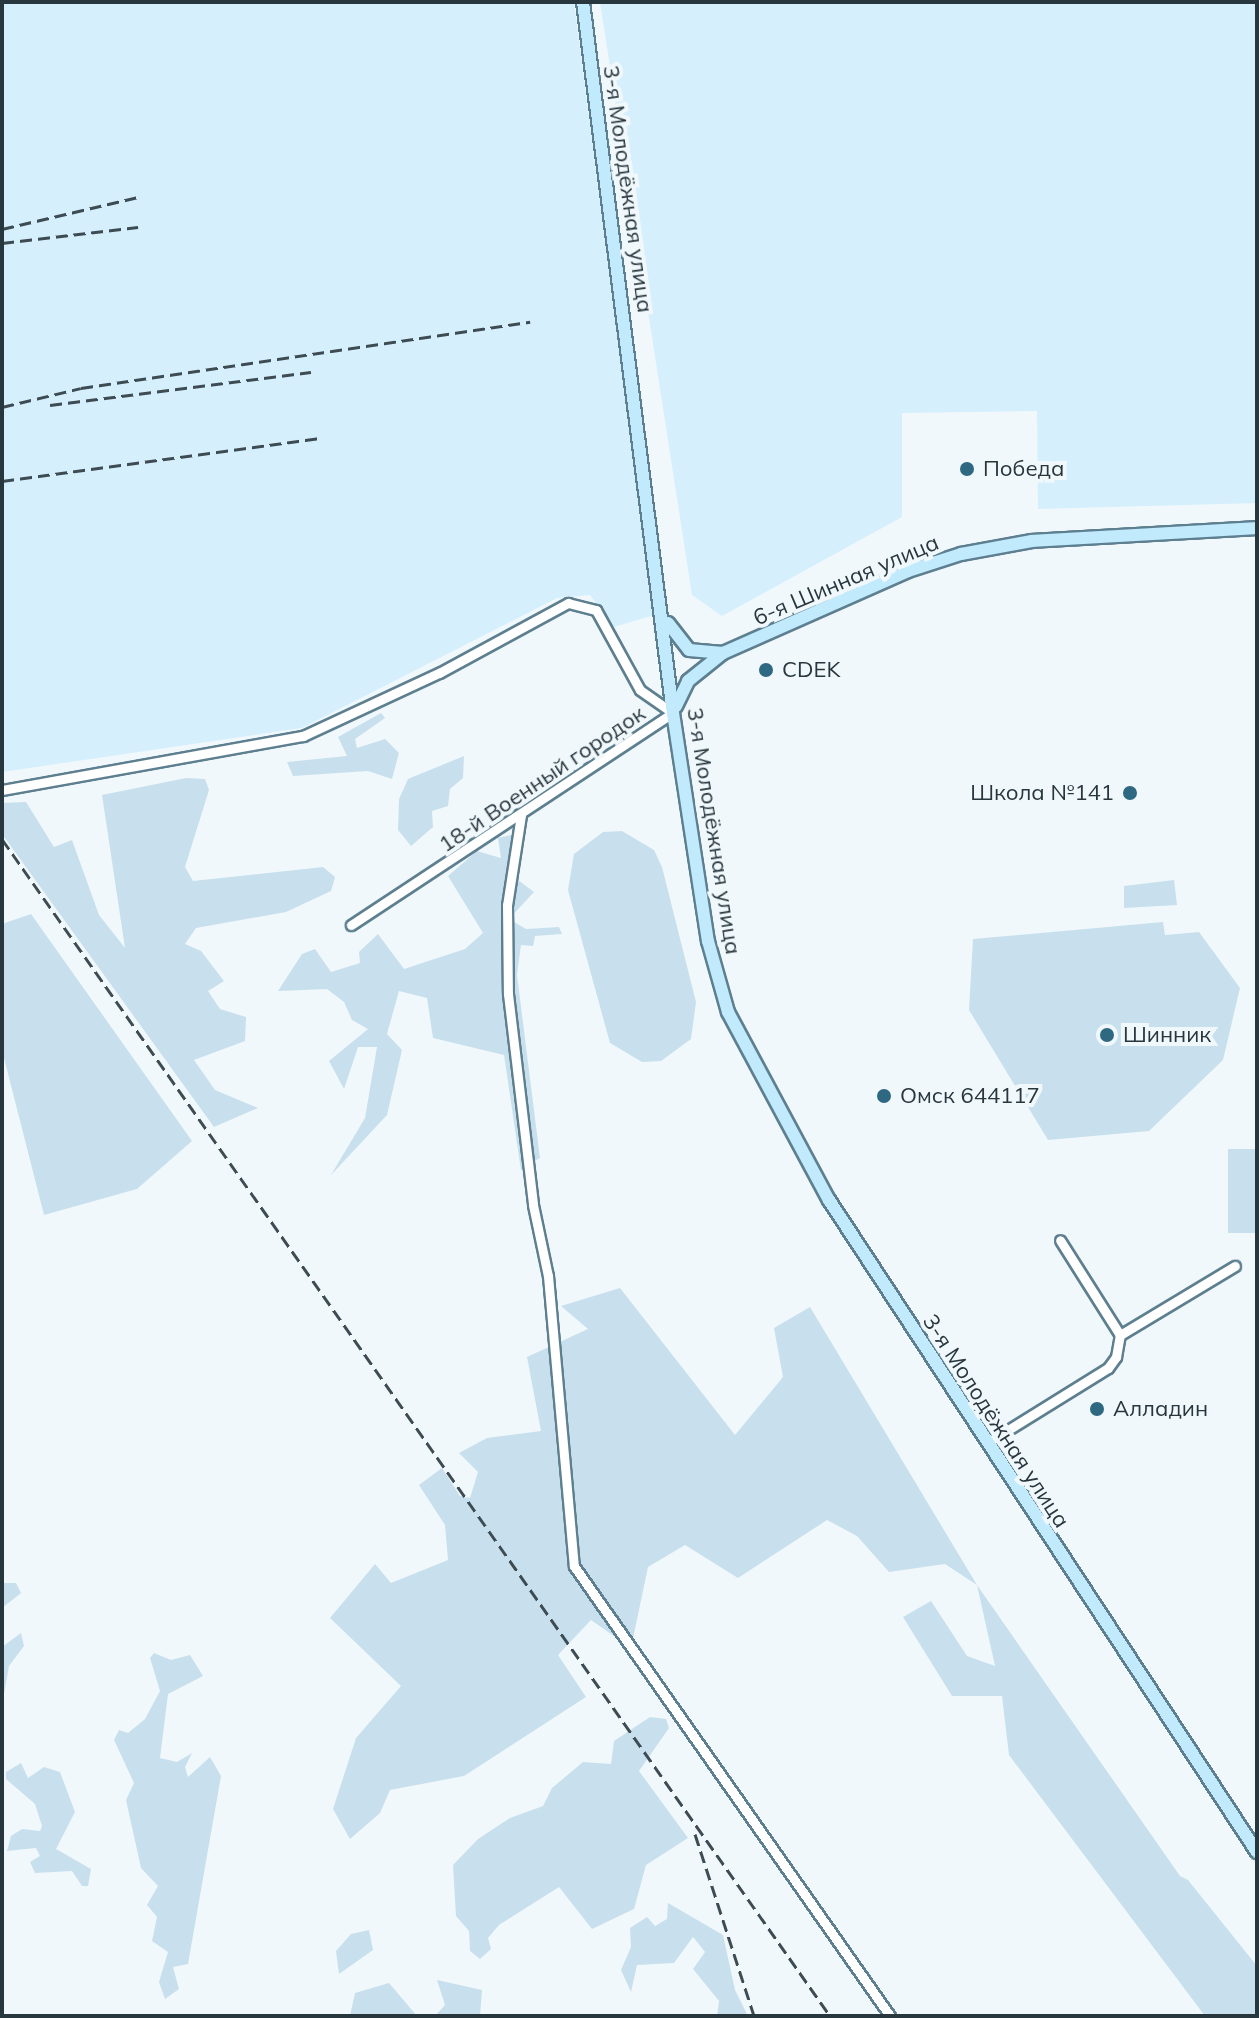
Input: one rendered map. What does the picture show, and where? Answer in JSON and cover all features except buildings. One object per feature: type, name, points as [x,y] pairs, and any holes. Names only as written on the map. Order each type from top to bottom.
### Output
[{"type":"main road","name":"3-я Молодёжная улица","points":[[583,2],[665,616],[673,713],[708,941],[741,1045],[829,1200],[1257,1852]]},
{"type":"main road","name":"6-я Шинная улица","points":[[673,713],[688,681],[723,653],[908,571],[972,551],[1032,541],[1257,528]]},
{"type":"main road","points":[[665,616],[676,639],[689,650],[723,653]]},
{"type":"street","name":"18-й Военный городок","points":[[2,790],[303,736],[439,673],[568,603],[596,610],[640,690],[673,713],[351,925]]},
{"type":"street","points":[[521,815],[507,905],[508,994],[533,1205],[548,1276],[574,1566],[890,2016]]},
{"type":"street","points":[[1060,1240],[1120,1335]]},
{"type":"street","points":[[987,1443],[1108,1368],[1120,1335],[1235,1266]]},
{"type":"shaded area","points":[[2,2],[574,2],[654,615],[614,627],[590,595],[557,598],[302,728],[2,772]]},
{"type":"shaded area","points":[[600,2],[1257,2],[1257,503],[1038,509],[1037,411],[902,413],[902,517],[722,616],[692,595]]},
{"type":"shaded area","points":[[381,713],[385,718],[355,739],[357,748],[385,739],[399,753],[392,779],[368,771],[293,776],[287,762],[347,756],[338,737]]},
{"type":"shaded area","points":[[464,756],[463,778],[450,789],[448,806],[432,811],[433,827],[411,846],[398,830],[399,799],[408,779]]},
{"type":"shaded area","points":[[186,778],[205,779],[209,790],[185,867],[193,881],[323,867],[335,877],[331,891],[286,912],[196,928],[185,944],[201,951],[224,981],[208,991],[220,1009],[246,1017],[245,1041],[194,1060],[215,1090],[258,1108],[214,1127],[2,834],[2,803],[26,802],[54,847],[72,840],[99,915],[125,948],[102,795]]},
{"type":"shaded area","points":[[622,831],[654,850],[662,867],[696,1002],[691,1039],[661,1061],[642,1062],[610,1043],[568,890],[574,854],[603,832]]},
{"type":"shaded area","points":[[524,832],[510,874],[534,892],[509,919],[526,929],[559,927],[562,934],[535,936],[533,946],[521,945],[517,975],[540,1158],[521,1170],[504,1055],[433,1038],[427,998],[399,991],[387,1034],[402,1050],[387,1115],[331,1175],[365,1118],[377,1047],[358,1047],[344,1089],[329,1061],[368,1029],[352,1020],[344,1002],[327,989],[278,991],[302,954],[315,949],[331,972],[360,963],[359,952],[378,934],[404,969],[465,949],[483,933],[448,876],[477,851],[501,858],[498,838]]},
{"type":"shaded area","points":[[1174,880],[1177,905],[1124,908],[1124,886]]},
{"type":"shaded area","points":[[31,914],[192,1141],[137,1189],[44,1215],[2,1050],[2,924]]},
{"type":"shaded area","name":"Шинник","points":[[1163,922],[1165,935],[1199,932],[1240,988],[1223,1060],[1149,1131],[1048,1140],[969,1010],[973,939]]},
{"type":"shaded area","points":[[1228,1149],[1257,1149],[1257,1233],[1228,1233]]},
{"type":"shaded area","points":[[620,1288],[735,1435],[783,1377],[774,1328],[810,1307],[977,1585],[945,1564],[889,1572],[857,1536],[827,1520],[738,1578],[685,1545],[648,1567],[631,1648],[591,1620],[558,1655],[586,1697],[464,1776],[390,1790],[380,1813],[350,1839],[333,1809],[356,1738],[401,1686],[330,1618],[375,1564],[391,1583],[448,1560],[445,1525],[419,1485],[442,1468],[460,1496],[470,1498],[478,1472],[459,1453],[487,1438],[541,1431],[527,1357],[588,1329],[561,1306]]},
{"type":"shaded area","points":[[2,1583],[16,1583],[21,1593],[2,1608]]},
{"type":"shaded area","points":[[977,1585],[1180,1876],[1188,1880],[1257,1966],[1257,2016],[1205,2016],[1009,1755],[1002,1696],[952,1696],[903,1617],[931,1601],[967,1656],[995,1666]]},
{"type":"shaded area","points":[[21,1633],[24,1646],[9,1666],[2,1705],[2,1647]]},
{"type":"shaded area","points":[[154,1653],[171,1660],[190,1655],[203,1676],[168,1694],[160,1758],[177,1762],[192,1753],[185,1767],[188,1777],[210,1757],[221,1776],[188,1964],[173,1967],[179,1989],[165,1999],[159,1982],[168,1952],[152,1941],[157,1917],[147,1905],[158,1886],[141,1868],[126,1800],[134,1783],[114,1740],[119,1730],[128,1733],[145,1719],[160,1691],[150,1658]]},
{"type":"shaded area","points":[[650,1717],[666,1719],[669,1728],[639,1771],[688,1838],[646,1865],[634,1909],[592,1929],[559,1887],[499,1925],[488,1938],[491,1949],[480,1959],[470,1951],[469,1931],[456,1916],[453,1865],[478,1839],[510,1818],[543,1806],[552,1788],[583,1762],[611,1764],[614,1741]]},
{"type":"shaded area","points":[[21,1763],[28,1778],[44,1767],[60,1772],[75,1812],[56,1849],[91,1869],[88,1886],[82,1886],[72,1871],[35,1873],[30,1862],[40,1856],[36,1848],[7,1851],[11,1836],[22,1829],[40,1831],[42,1826],[35,1804],[6,1779],[6,1772]]},
{"type":"shaded area","points":[[668,1903],[723,1935],[735,1990],[748,2016],[717,2016],[719,2001],[693,1969],[705,1952],[693,1937],[674,1963],[637,1965],[631,1992],[621,1970],[631,1947],[630,1928],[647,1917],[655,1926],[667,1919]]},
{"type":"shaded area","points":[[369,1930],[373,1950],[339,1974],[336,1951],[351,1934]]},
{"type":"shaded area","points":[[437,1980],[482,1990],[480,2016],[435,2016],[445,2005]]},
{"type":"shaded area","points":[[389,1983],[417,2016],[350,2016],[355,1993]]},
{"type":"railway","points":[[2,229],[138,197]]},
{"type":"railway","points":[[2,243],[138,227]]},
{"type":"railway","points":[[2,407],[81,388],[530,322]]},
{"type":"railway","points":[[50,405],[311,372]]},
{"type":"railway","points":[[2,481],[320,438]]},
{"type":"railway","points":[[2,839],[830,2016]]},
{"type":"railway","points":[[695,1834],[754,2016]]},
{"type":"place","name":"Победа","points":[[967,469]]},
{"type":"place","name":"CDEK","points":[[766,670]]},
{"type":"place","name":"Школа №141","points":[[1130,793]]},
{"type":"place","name":"Шинник","points":[[1107,1035]]},
{"type":"place","name":"Омск 644117","points":[[884,1096]]},
{"type":"place","name":"Алладин","points":[[1097,1409]]}]
